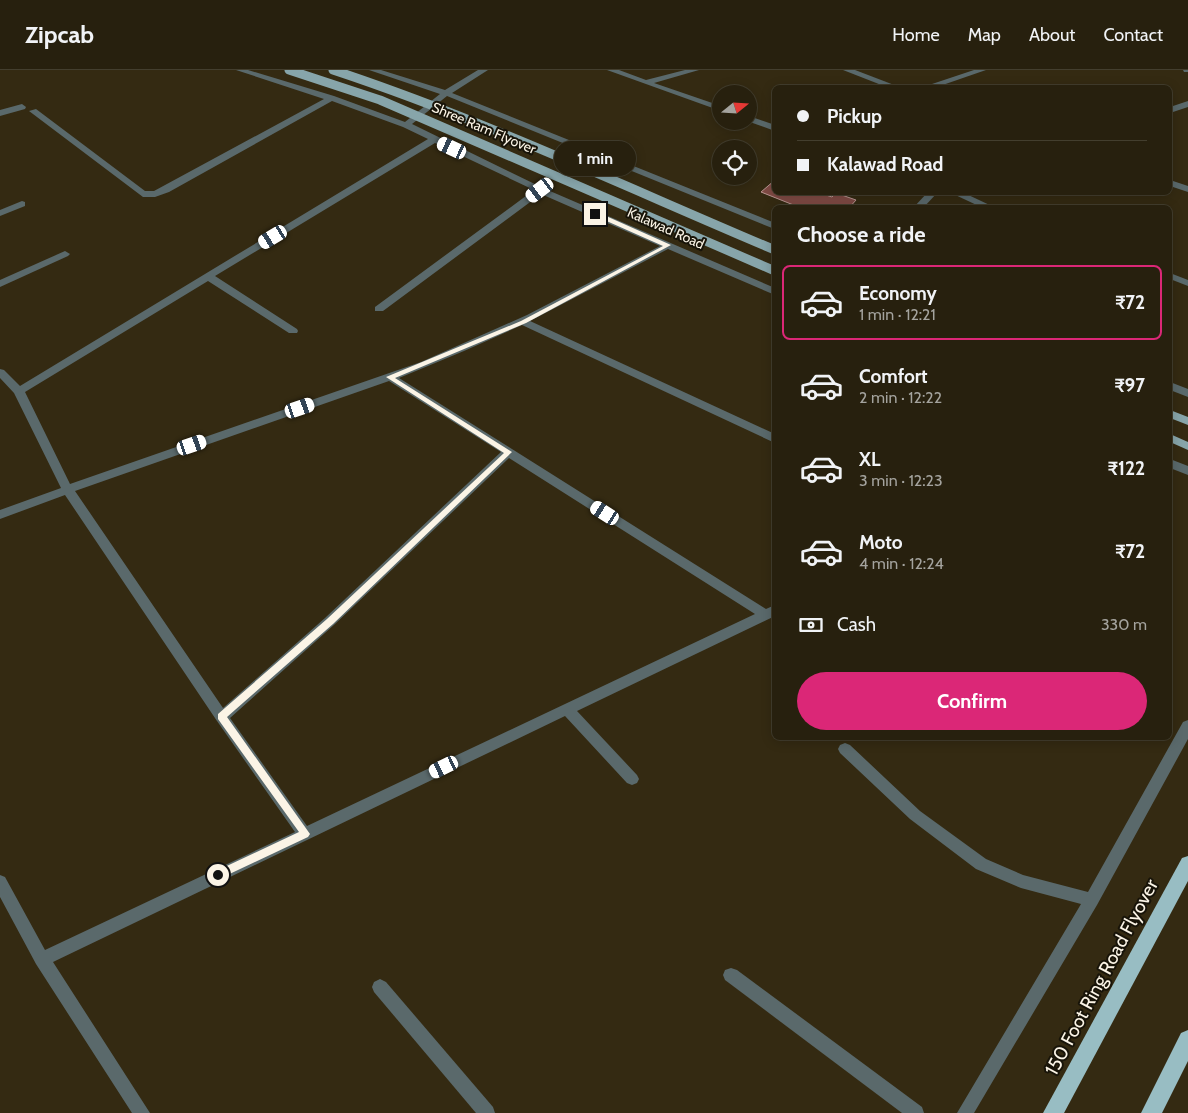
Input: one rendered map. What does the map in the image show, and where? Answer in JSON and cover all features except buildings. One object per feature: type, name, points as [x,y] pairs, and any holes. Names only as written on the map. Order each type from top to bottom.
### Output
[{"type":"highway","name":"150 Foot Ring Road Flyover","points":[[1053,1113],[1188,864]]},
{"type":"highway","points":[[1151,1113],[1188,1040]]},
{"type":"main road","name":"Shree Ram Flyover","points":[[289,70],[380,100],[772,270]]},
{"type":"main road","name":"Shree Ram Flyover","points":[[333,70],[382,85],[462,115],[772,249]]},
{"type":"main road","points":[[1172,415],[1188,421]]},
{"type":"main road","points":[[1172,439],[1188,446]]},
{"type":"street","name":"Kalawad Road","points":[[240,70],[331,98],[406,124],[540,190],[772,291]]},
{"type":"street","points":[[373,70],[446,93],[772,225]]},
{"type":"street","points":[[406,124],[446,93],[484,70]]},
{"type":"street","points":[[611,70],[712,106]]},
{"type":"street","points":[[646,82],[695,70]]},
{"type":"street","points":[[847,70],[890,85]]},
{"type":"street","points":[[934,85],[982,70]]},
{"type":"street","points":[[33,111],[143,194],[155,194],[166,190],[331,98]]},
{"type":"street","points":[[1172,109],[1188,104]]},
{"type":"street","points":[[0,113],[22,107]]},
{"type":"street","points":[[758,122],[772,127]]},
{"type":"street","points":[[19,391],[435,139]]},
{"type":"street","points":[[1172,184],[1188,189]]},
{"type":"street","points":[[379,309],[540,190]]},
{"type":"street","points":[[920,205],[931,195]]},
{"type":"street","points":[[960,195],[985,205]]},
{"type":"street","points":[[0,213],[22,204]]},
{"type":"street","points":[[0,515],[67,488],[390,377],[524,322],[668,245]]},
{"type":"street","points":[[0,284],[65,254]]},
{"type":"street","points":[[208,276],[293,331]]},
{"type":"street","points":[[1172,277],[1188,283]]},
{"type":"street","points":[[524,322],[772,438]]},
{"type":"street","points":[[0,372],[19,391],[67,488],[222,717],[305,834]]},
{"type":"street","points":[[390,377],[508,452],[770,612]]},
{"type":"street","points":[[1172,387],[1188,393]]},
{"type":"street","points":[[222,717],[330,622],[508,452]]},
{"type":"street","points":[[1172,464],[1188,471]]},
{"type":"street","points":[[42,959],[770,612]]},
{"type":"street","points":[[566,708],[632,779]]},
{"type":"street","points":[[965,1113],[1092,900],[1188,726]]},
{"type":"street","points":[[845,749],[915,815],[981,864],[1021,882],[1092,900]]},
{"type":"street","points":[[0,882],[42,959],[142,1113]]},
{"type":"street","points":[[731,975],[916,1113]]},
{"type":"street","points":[[380,987],[487,1113]]},
{"type":"route","points":[[218,875],[305,834],[222,717],[330,622],[508,452],[390,377],[524,322],[668,245],[595,214]]}]
